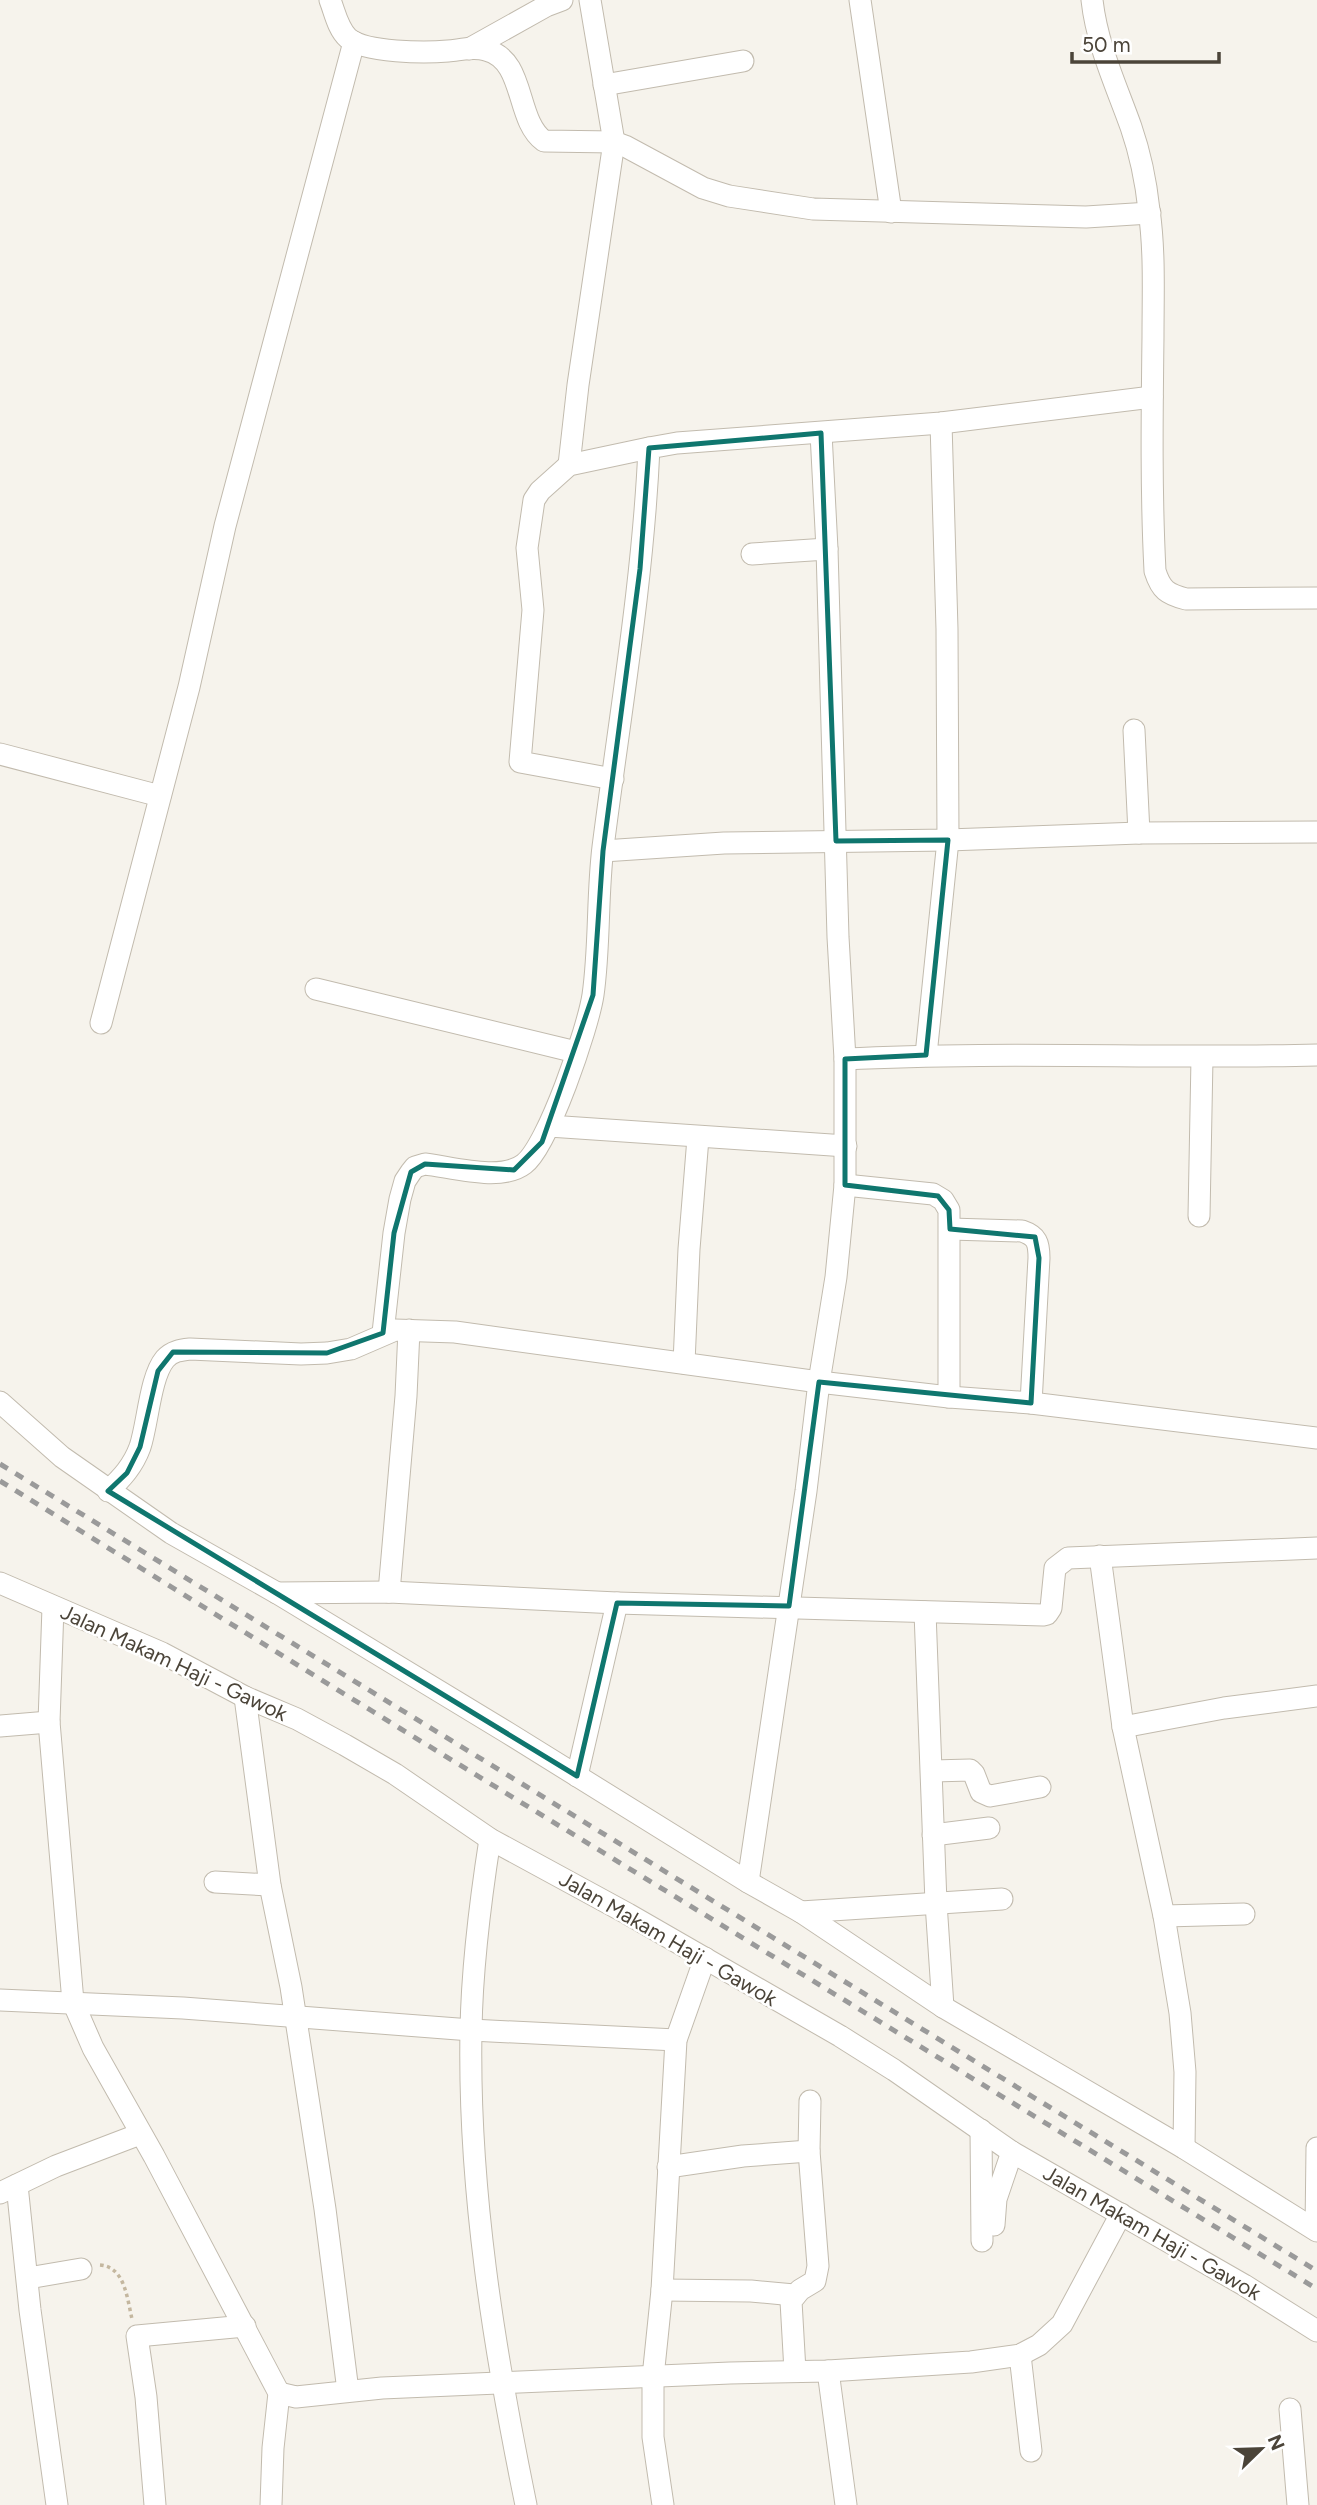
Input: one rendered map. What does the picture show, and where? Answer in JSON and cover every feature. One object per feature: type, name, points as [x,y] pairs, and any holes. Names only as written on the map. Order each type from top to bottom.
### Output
[{"type":"street","points":[[330,0],[342,31],[354,42],[411,52],[484,49],[496,54],[512,73],[534,132],[544,141],[614,142],[636,150],[692,184],[729,196],[813,209],[1086,217],[1150,213]]},
{"type":"street","points":[[469,49],[546,6],[562,0]]},
{"type":"street","points":[[569,465],[578,385],[614,142],[590,0]]},
{"type":"street","points":[[860,0],[891,212]]},
{"type":"street","points":[[1092,0],[1102,50],[1140,159],[1150,213],[1153,397],[1151,486],[1155,571],[1162,589],[1172,595],[1186,598],[1317,598]]},
{"type":"street","points":[[101,1023],[189,687],[225,526],[354,42]]},
{"type":"street","points":[[604,85],[743,61]]},
{"type":"street","points":[[613,779],[523,764],[518,758],[533,610],[527,548],[528,530],[534,500],[540,491],[569,465],[677,443],[941,423],[1153,397]]},
{"type":"street","points":[[926,1055],[948,840],[947,629],[941,423]]},
{"type":"street","points":[[748,1882],[836,1277],[845,1185],[845,1059],[821,433]]},
{"type":"street","points":[[383,1334],[394,1233],[405,1181],[411,1172],[415,1167],[425,1164],[490,1172],[514,1170],[533,1155],[549,1126],[576,1052],[593,995],[603,851],[640,569],[649,448]]},
{"type":"street","points":[[752,554],[827,548]]},
{"type":"street","points":[[1134,730],[1139,833]]},
{"type":"street","points":[[0,754],[160,796]]},
{"type":"street","points":[[603,851],[724,843],[948,840],[1139,833],[1317,832]]},
{"type":"street","points":[[316,989],[576,1052]]},
{"type":"street","points":[[845,1059],[926,1055],[1202,1058],[1317,1055]]},
{"type":"street","points":[[1199,1216],[1202,1058]]},
{"type":"street","points":[[549,1126],[846,1146]]},
{"type":"street","points":[[684,1363],[698,1138]]},
{"type":"street","points":[[845,1185],[938,1196],[949,1210],[949,1397]]},
{"type":"street","points":[[950,1229],[1022,1231],[1037,1240],[1039,1258],[1031,1403]]},
{"type":"street","points":[[389,1592],[409,1330]]},
{"type":"street","points":[[108,1491],[127,1473],[139,1447],[159,1371],[173,1352],[190,1349],[327,1353],[352,1349],[383,1334],[409,1330],[455,1332],[819,1382],[949,1397],[1031,1403],[1317,1438]]},
{"type":"street","points":[[0,1402],[61,1457],[195,1547],[277,1593],[801,1912],[943,2007],[1184,2148],[1316,2231]]},
{"type":"street","points":[[277,1593],[389,1592],[617,1603],[1047,1614],[1051,1608],[1055,1568],[1068,1558],[1317,1548]]},
{"type":"street","points":[[1100,1556],[1123,1727],[1164,1916],[1180,2013],[1185,2072],[1184,2148]]},
{"type":"street","name":"Jalan Makam Haji - Gawok","points":[[0,1583],[162,1653],[345,1745],[395,1774],[490,1839],[705,1958],[894,2070],[1012,2152],[1244,2285],[1317,2331]]},
{"type":"street","points":[[577,1776],[617,1603]]},
{"type":"street","points":[[53,1607],[49,1722],[73,2002],[93,2049],[154,2156],[279,2393],[271,2505]]},
{"type":"street","points":[[925,1612],[936,1903],[943,2007]]},
{"type":"street","points":[[1123,1727],[1224,1708],[1317,1696]]},
{"type":"street","points":[[245,1697],[271,1885],[284,1947],[325,2209],[348,2391]]},
{"type":"street","points":[[0,1726],[49,1722]]},
{"type":"street","points":[[933,1771],[970,1770],[981,1792],[990,1796],[1040,1787]]},
{"type":"street","points":[[933,1835],[989,1828]]},
{"type":"street","points":[[490,1839],[476,1931],[471,2030],[477,2198],[502,2383],[526,2505]]},
{"type":"street","points":[[215,1882],[271,1885]]},
{"type":"street","points":[[801,1912],[1002,1899]]},
{"type":"street","points":[[1164,1916],[1244,1914]]},
{"type":"street","points":[[663,2505],[653,2437],[653,2376],[662,2290],[676,2040],[705,1958]]},
{"type":"street","points":[[0,2000],[73,2002],[471,2030],[676,2040]]},
{"type":"street","points":[[795,2371],[791,2301],[794,2295],[817,2279],[809,2151],[810,2101]]},
{"type":"street","points":[[981,2130],[988,2233],[1012,2152]]},
{"type":"street","points":[[57,2505],[28,2278],[9,2189],[56,2166],[140,2134]]},
{"type":"street","points":[[1316,2231],[1317,2148]]},
{"type":"street","points":[[668,2167],[743,2156],[809,2151]]},
{"type":"street","points":[[279,2393],[296,2398],[348,2391],[502,2383],[828,2371],[971,2362],[1020,2355],[1039,2346],[1062,2324],[1121,2214]]},
{"type":"street","points":[[28,2278],[81,2269]]},
{"type":"street","points":[[662,2290],[751,2291],[794,2295]]},
{"type":"street","points":[[155,2505],[146,2397],[137,2336],[245,2326]]},
{"type":"street","points":[[1020,2355],[1031,2451]]},
{"type":"street","points":[[828,2371],[846,2505]]},
{"type":"street","points":[[1290,2409],[1298,2505]]},
{"type":"path","points":[[81,2269],[102,2265],[113,2267],[119,2274],[137,2336]]},
{"type":"highlighted area","points":[[821,433],[836,841],[948,840],[926,1055],[845,1059],[845,1185],[938,1196],[949,1210],[950,1229],[1035,1237],[1039,1258],[1031,1403],[819,1382],[789,1606],[617,1603],[577,1776],[108,1491],[127,1473],[140,1447],[158,1371],[173,1352],[327,1353],[383,1333],[394,1233],[411,1172],[425,1164],[514,1170],[542,1142],[593,995],[603,851],[640,569],[649,448]]},
{"type":"railway","points":[[0,1464],[1317,2271]]},
{"type":"railway","points":[[0,1481],[1317,2289]]}]
